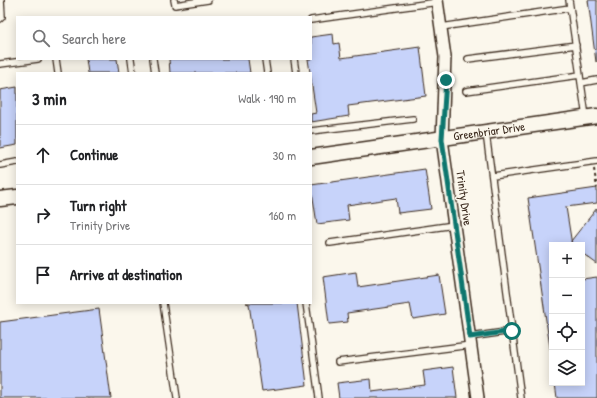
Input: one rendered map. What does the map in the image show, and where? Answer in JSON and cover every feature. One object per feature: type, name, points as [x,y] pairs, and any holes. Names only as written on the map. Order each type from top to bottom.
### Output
[{"type":"street","name":"Trinity Drive","points":[[438,1],[445,57],[446,80],[442,139],[478,398]]},
{"type":"street","name":"Greenbriar Drive","points":[[312,157],[591,117]]},
{"type":"street","points":[[0,199],[16,196]]},
{"type":"lane","points":[[0,19],[2,17],[1,0]]},
{"type":"lane","points":[[174,0],[175,5],[208,0]]},
{"type":"lane","points":[[569,0],[581,83],[591,117]]},
{"type":"lane","points":[[312,20],[438,1]]},
{"type":"lane","points":[[441,27],[570,8]]},
{"type":"lane","points":[[468,60],[576,45]]},
{"type":"lane","points":[[0,64],[30,60]]},
{"type":"lane","points":[[56,60],[58,72]]},
{"type":"lane","points":[[131,60],[133,72]]},
{"type":"lane","points":[[153,60],[155,72]]},
{"type":"lane","points":[[265,60],[267,72]]},
{"type":"lane","points":[[294,60],[296,72]]},
{"type":"lane","points":[[466,91],[580,75]]},
{"type":"lane","points":[[581,83],[597,80]]},
{"type":"lane","points":[[312,132],[414,119]]},
{"type":"lane","points":[[486,132],[493,176],[521,398]]},
{"type":"lane","points":[[493,176],[595,161]]},
{"type":"lane","points":[[0,165],[16,162]]},
{"type":"lane","points":[[330,243],[454,226]]},
{"type":"lane","points":[[163,304],[177,398]]},
{"type":"lane","points":[[306,304],[319,398]]},
{"type":"lane","points":[[338,362],[470,341],[512,331]]},
{"type":"path","points":[[595,161],[597,188]]},
{"type":"building","points":[[588,0],[597,0],[596,62]]},
{"type":"building","points":[[333,34],[334,44],[339,43],[341,58],[420,47],[426,96],[348,106],[349,116],[312,122],[312,114],[316,113],[312,86],[312,72],[310,72],[308,60],[312,60],[312,37]]},
{"type":"building","points":[[86,60],[117,60],[119,72],[88,72]]},
{"type":"building","points":[[169,60],[248,60],[250,72],[170,72]]},
{"type":"building","points":[[16,87],[16,145],[0,148],[0,90]]},
{"type":"building","points":[[425,169],[431,209],[398,213],[396,198],[347,205],[349,220],[317,224],[312,185]]},
{"type":"building","points":[[597,188],[597,203],[566,207],[572,242],[549,242],[549,341],[528,198]]},
{"type":"building","points":[[597,208],[597,264],[585,255],[585,242],[571,241]]},
{"type":"building","points":[[356,272],[358,287],[439,275],[445,314],[413,319],[410,304],[347,313],[348,322],[329,324],[323,277]]},
{"type":"building","points":[[597,277],[597,398],[557,398],[555,386],[585,386],[585,279]]},
{"type":"building","points":[[249,304],[297,304],[307,385],[262,391]]},
{"type":"building","points":[[99,309],[111,398],[0,398],[0,322]]},
{"type":"building","points":[[453,367],[457,398],[339,398],[337,383],[371,379],[372,392],[425,385],[423,371]]},
{"type":"route","points":[[446,80],[442,139],[470,337],[512,331]]}]
